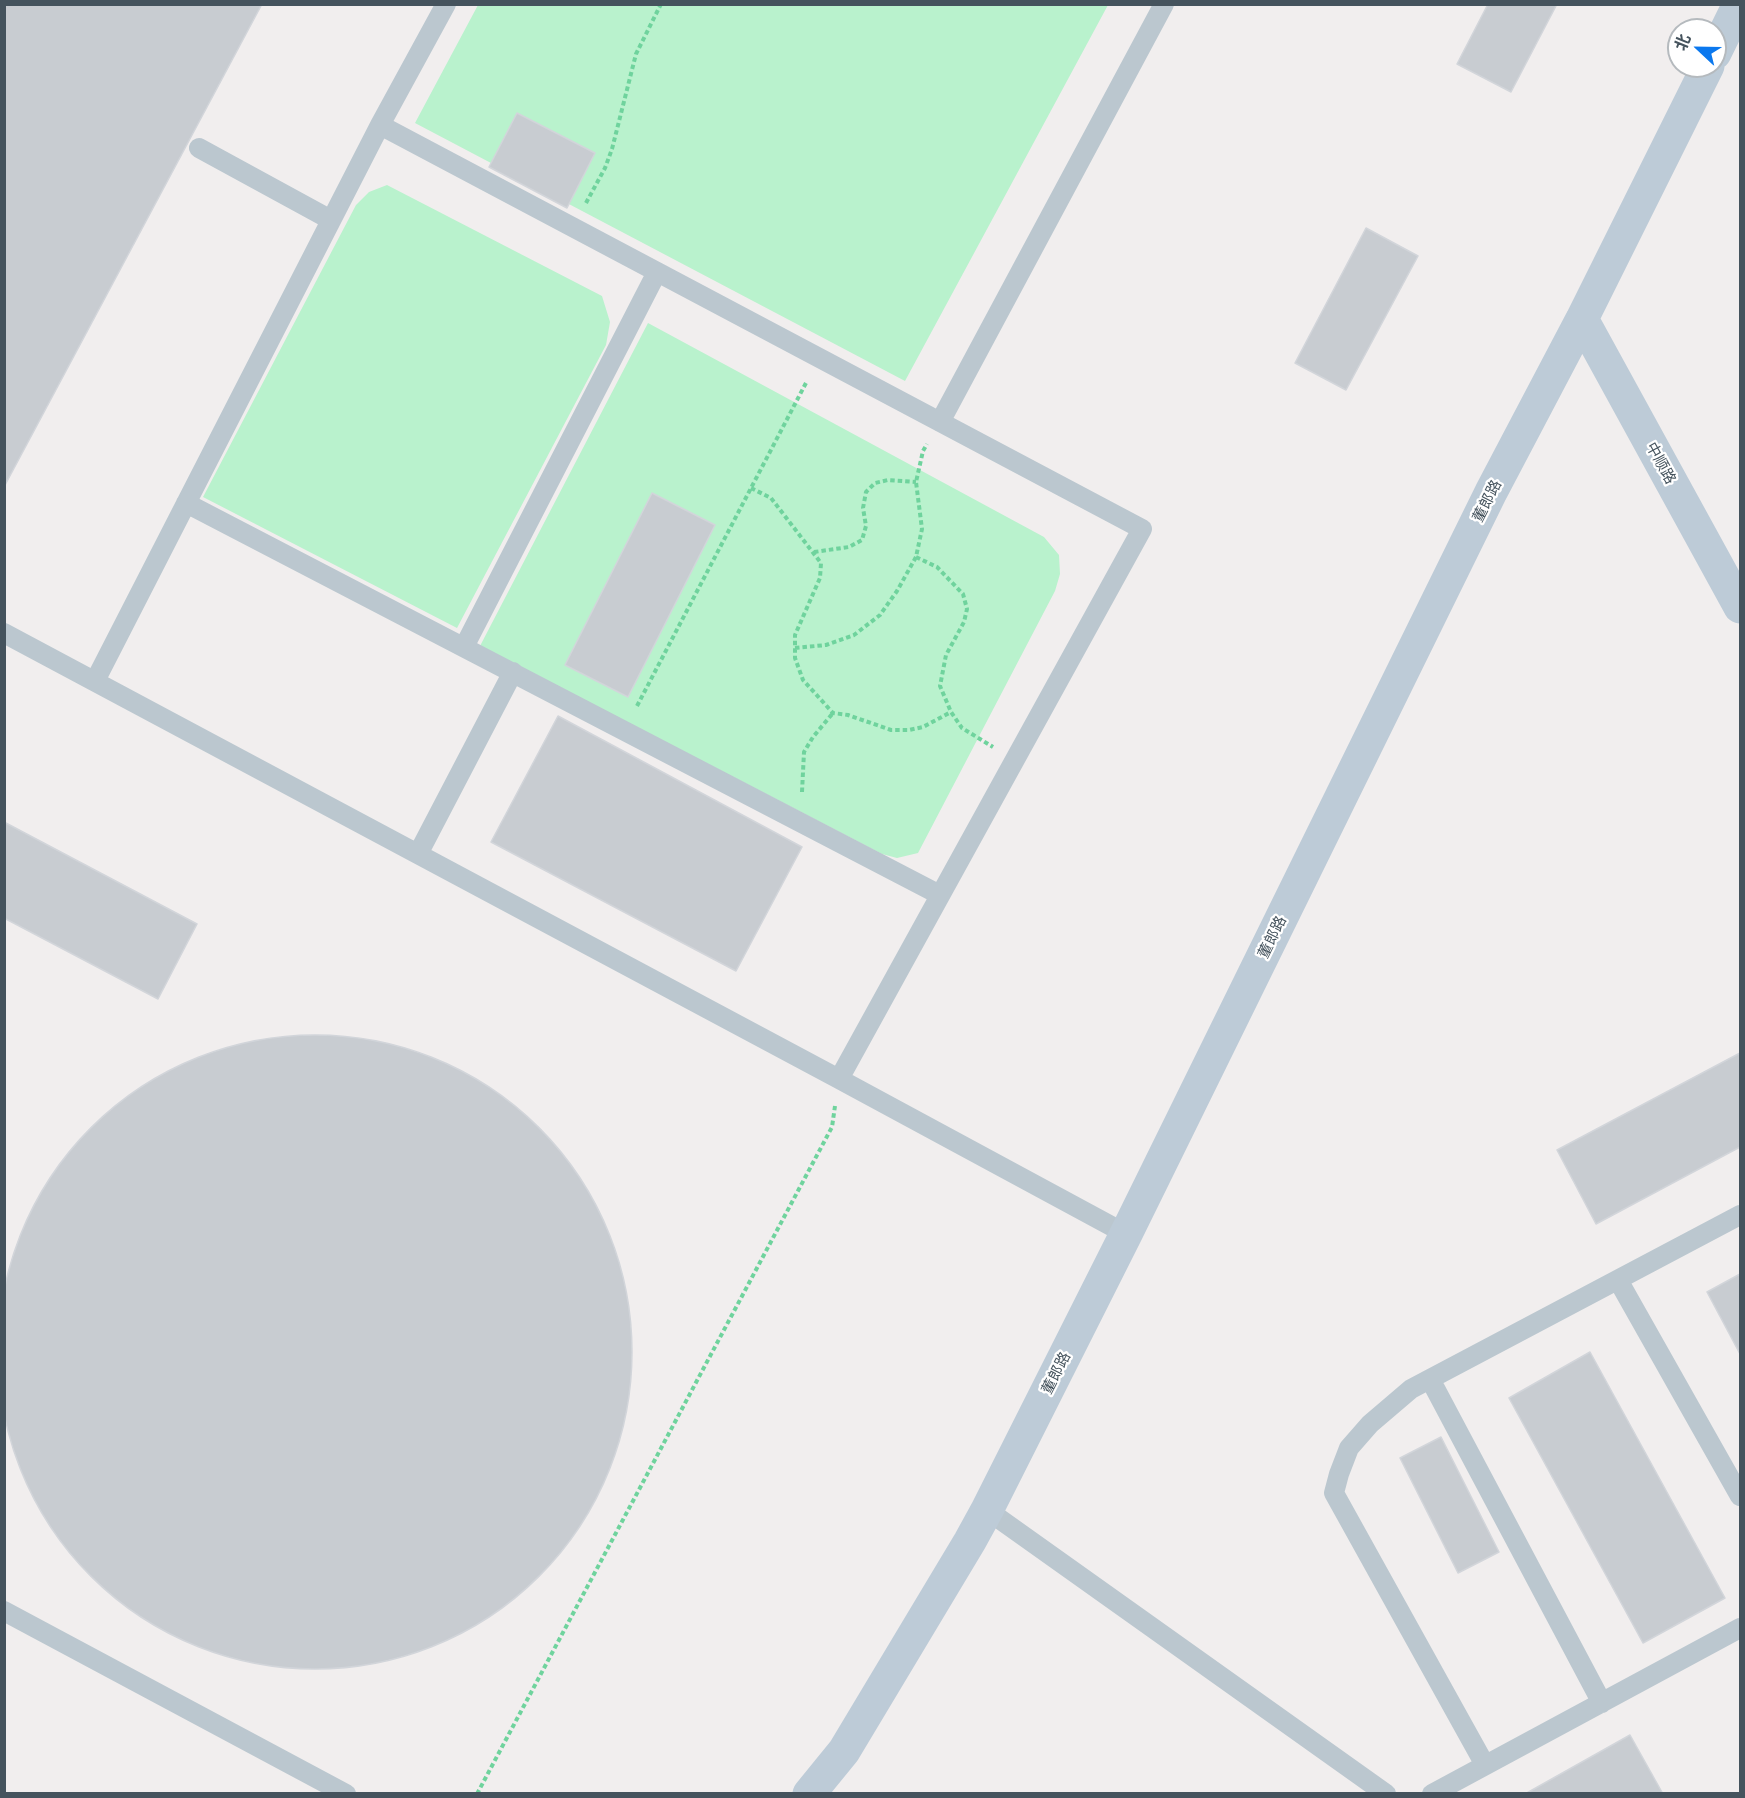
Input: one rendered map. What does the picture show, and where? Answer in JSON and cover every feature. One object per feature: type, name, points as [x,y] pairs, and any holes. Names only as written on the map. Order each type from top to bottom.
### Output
[{"type":"main road","points":[[1727,28],[1739,4]]},
{"type":"main road","name":"董郎路","points":[[809,1794],[844,1751],[987,1510],[1126,1234],[1485,503],[1582,319],[1702,78]]},
{"type":"main road","name":"中顺路","points":[[1582,319],[1740,607]]},
{"type":"lane","points":[[95,681],[380,125],[446,4]]},
{"type":"lane","points":[[940,422],[1164,4]]},
{"type":"lane","points":[[380,125],[1142,529],[839,1078]]},
{"type":"lane","points":[[199,148],[331,220]]},
{"type":"lane","points":[[464,647],[657,272]]},
{"type":"lane","points":[[186,503],[940,895]]},
{"type":"lane","points":[[4,633],[839,1078],[1126,1234]]},
{"type":"lane","points":[[417,854],[513,672]]},
{"type":"lane","points":[[1485,1765],[1334,1492],[1349,1448],[1370,1424],[1411,1389],[1740,1215]]},
{"type":"lane","points":[[1618,1280],[1740,1496]]},
{"type":"lane","points":[[1430,1378],[1602,1703]]},
{"type":"lane","points":[[987,1510],[1386,1794]]},
{"type":"lane","points":[[4,1611],[346,1794]]},
{"type":"lane","points":[[1432,1794],[1740,1628]]},
{"type":"path","points":[[573,228],[605,168],[636,54],[661,4]]},
{"type":"path","points":[[624,731],[819,358]]},
{"type":"path","points":[[795,648],[826,645],[854,635],[880,615],[897,591],[916,557],[922,529],[916,482],[923,451],[940,422]]},
{"type":"path","points":[[813,552],[849,548],[862,540],[866,526],[863,508],[866,492],[875,483],[888,480],[916,482]]},
{"type":"path","points":[[751,488],[771,498],[820,563],[820,578],[795,635],[795,657],[803,680],[833,712],[891,730],[923,727],[951,712]]},
{"type":"path","points":[[916,557],[937,567],[952,580],[963,594],[967,609],[964,622],[946,655],[940,686],[951,712],[962,728],[1014,760]]},
{"type":"path","points":[[789,816],[802,791],[804,752],[833,712]]},
{"type":"path","points":[[477,1794],[832,1127],[839,1078]]},
{"type":"green space","points":[[478,5],[1108,5],[905,381],[415,123]]},
{"type":"green space","points":[[387,185],[602,296],[610,322],[606,345],[457,628],[203,497],[356,205],[369,192]]},
{"type":"green space","points":[[648,323],[1044,537],[1059,555],[1060,574],[1055,591],[918,853],[897,858],[882,854],[480,646]]},
{"type":"building","points":[[4,4],[262,4],[4,487]]},
{"type":"building","points":[[1488,4],[1557,4],[1511,92],[1457,64]]},
{"type":"building","points":[[517,113],[595,153],[567,208],[489,167]]},
{"type":"building","points":[[1366,228],[1418,256],[1346,390],[1295,363]]},
{"type":"building","points":[[652,493],[715,525],[628,697],[565,665]]},
{"type":"building","points":[[558,716],[802,847],[736,971],[491,842]]},
{"type":"building","points":[[4,822],[197,924],[158,999],[4,918]]},
{"type":"building","points":[[315,1035],[346,1036],[377,1041],[407,1048],[436,1059],[465,1072],[491,1088],[539,1128],[579,1176],[595,1202],[608,1231],[619,1260],[626,1290],[631,1321],[631,1383],[626,1414],[619,1444],[608,1473],[595,1502],[579,1528],[539,1576],[491,1616],[465,1632],[436,1645],[407,1656],[377,1663],[346,1668],[315,1669],[284,1668],[253,1663],[223,1656],[194,1645],[165,1632],[139,1616],[91,1576],[51,1528],[35,1502],[22,1473],[11,1444],[4,1414],[-1,1383],[-2,1352],[-1,1321],[4,1290],[11,1260],[22,1231],[35,1202],[51,1176],[91,1128],[139,1088],[165,1072],[194,1059],[223,1048],[253,1041],[284,1036]]},
{"type":"building","points":[[1740,1053],[1740,1147],[1596,1224],[1557,1150]]},
{"type":"building","points":[[1740,1274],[1740,1354],[1707,1292]]},
{"type":"building","points":[[1590,1352],[1725,1598],[1643,1643],[1509,1398]]},
{"type":"building","points":[[1441,1437],[1499,1552],[1458,1573],[1400,1458]]},
{"type":"building","points":[[1630,1735],[1663,1794],[1525,1794]]}]
